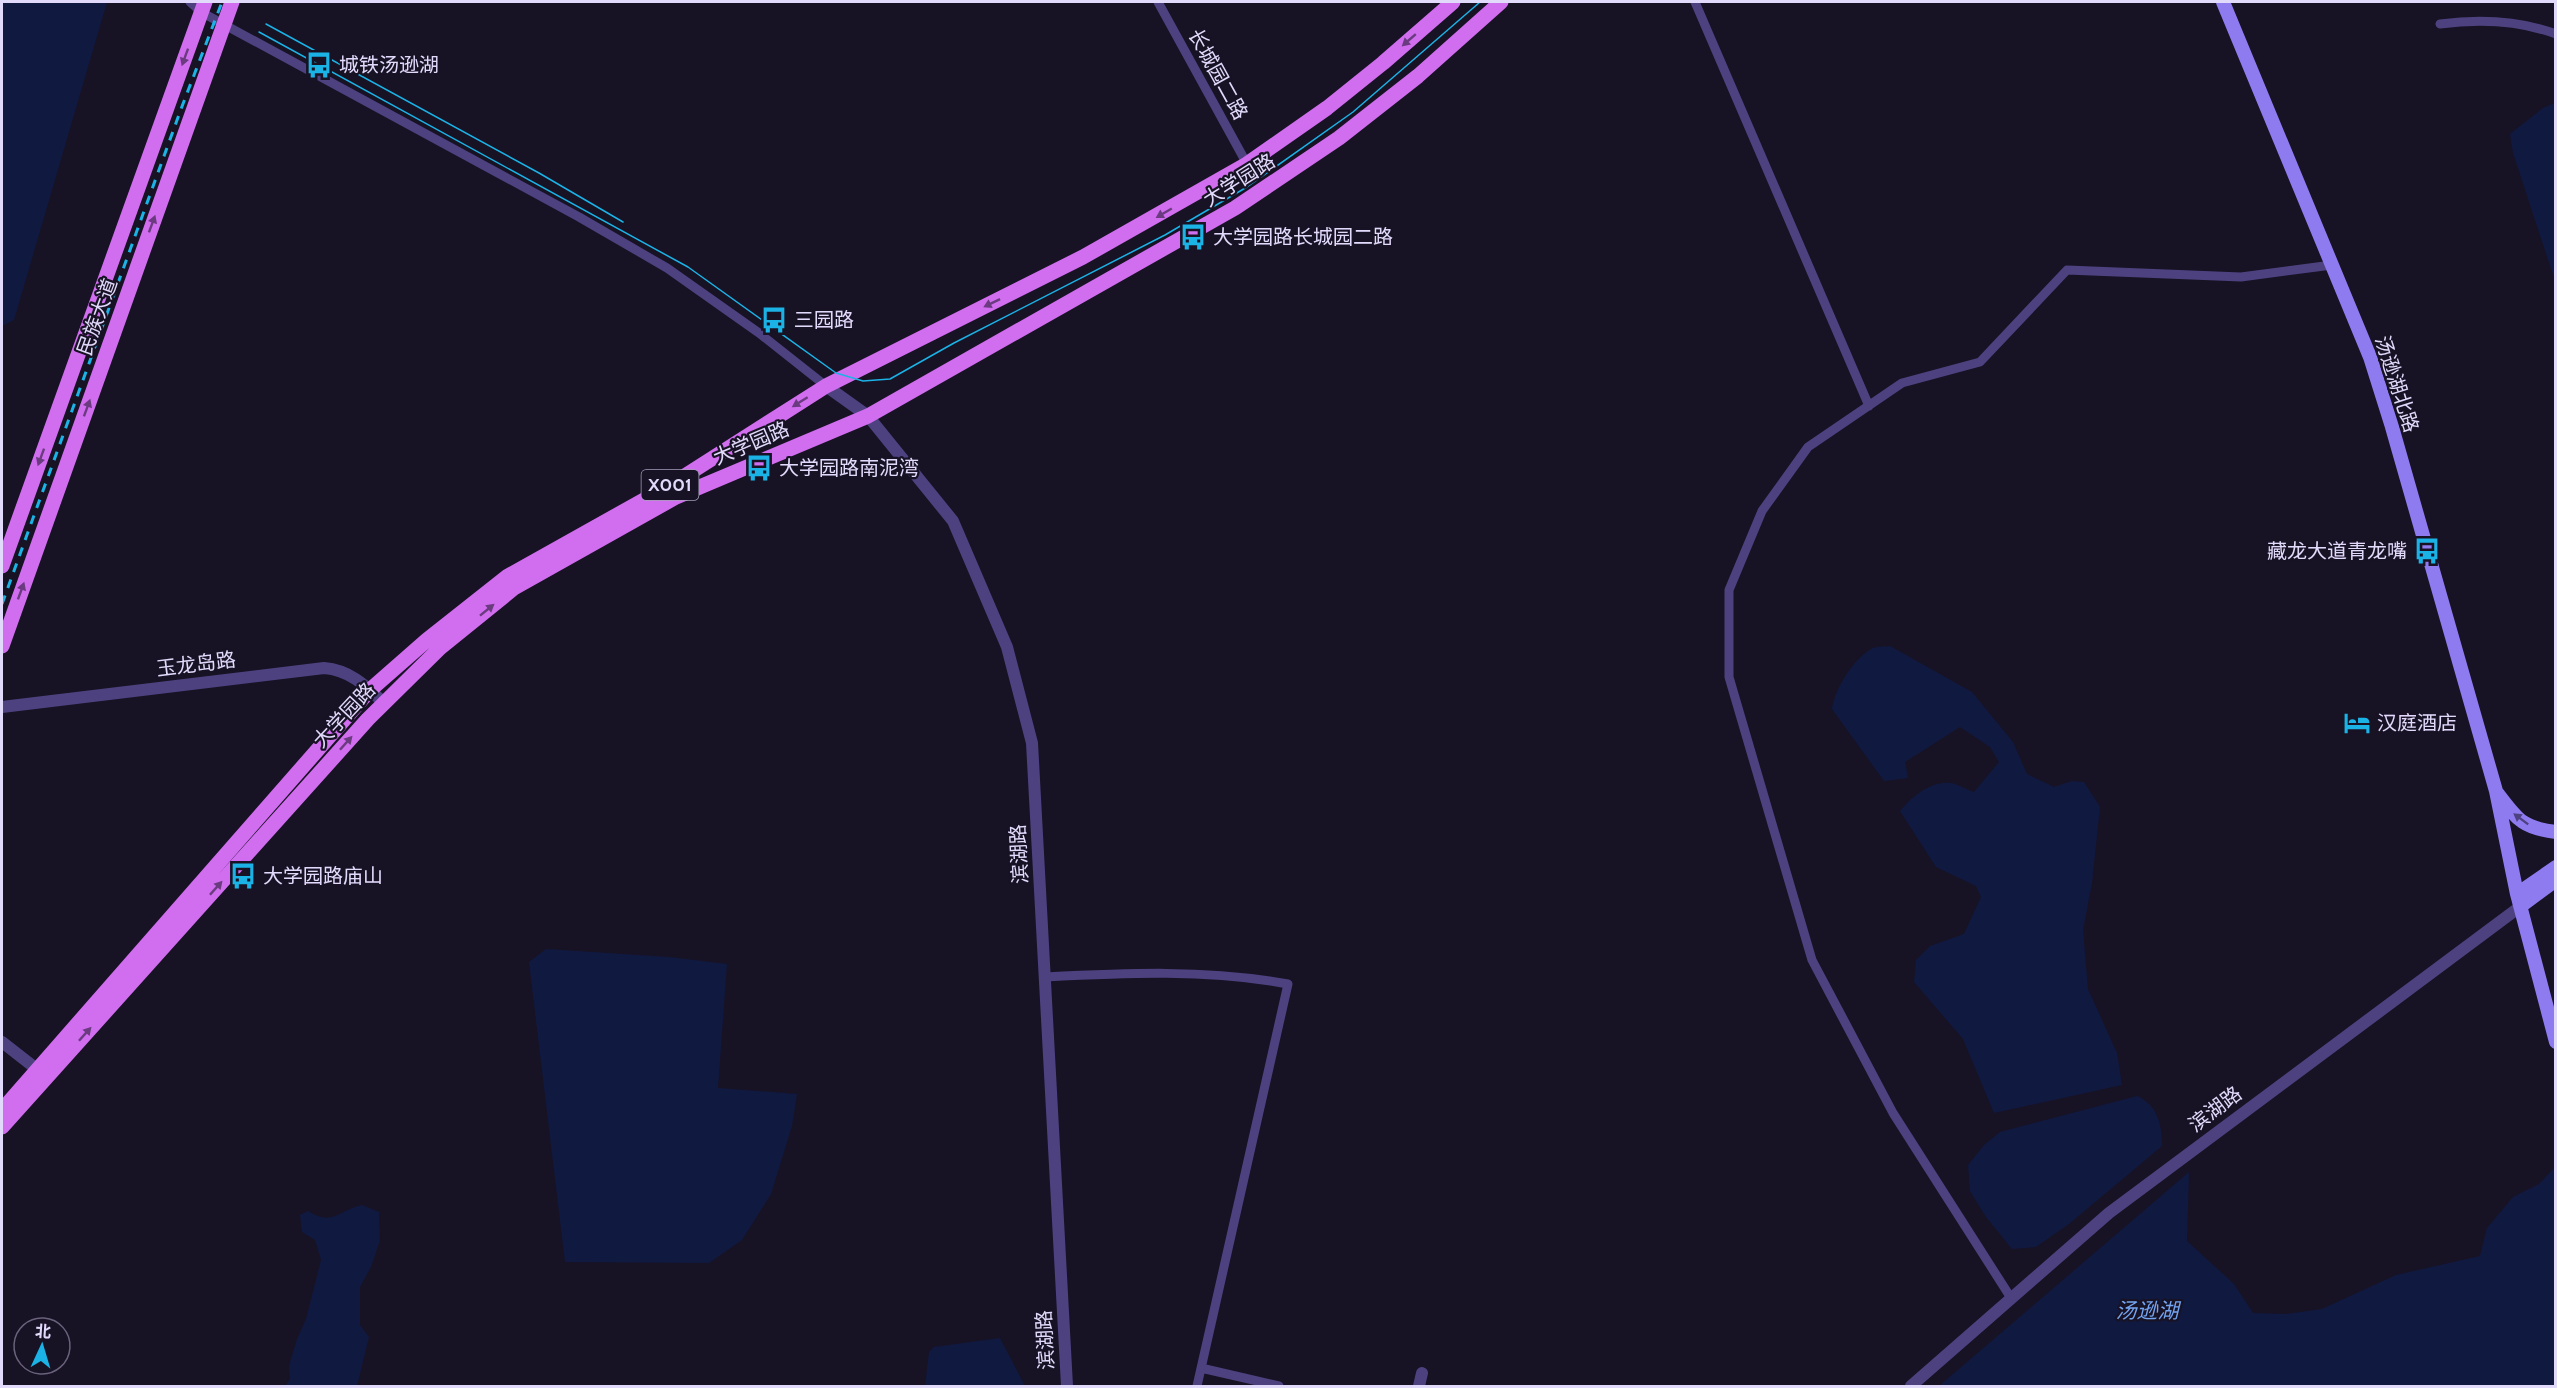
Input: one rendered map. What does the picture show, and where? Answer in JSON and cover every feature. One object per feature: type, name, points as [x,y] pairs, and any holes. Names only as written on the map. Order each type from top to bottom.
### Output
[{"type":"main road","name":"民族大道","points":[[2,646],[232,2]]},
{"type":"main road","name":"大学园路","points":[[2,1127],[42,1073],[370,690],[508,576],[669,486],[826,386],[1083,257],[1247,164],[1336,100],[1453,2]]},
{"type":"main road","name":"大学园路","points":[[2,1110],[42,1073],[384,703],[440,648],[514,588],[676,497],[868,416],[1234,208],[1348,132],[1418,76],[1501,2]]},
{"type":"main road","name":"汤逊湖北路","points":[[2223,2],[2370,357],[2496,791],[2519,900],[2556,1042]]},
{"type":"main road","name":"民族大道","points":[[2,566],[199,5]]},
{"type":"main road","name":"汤逊湖北路","points":[[2496,791],[2519,820],[2539,830],[2556,832]]},
{"type":"main road","name":"滨湖路","points":[[2519,900],[2556,867]]},
{"type":"main road","name":"滨湖路","points":[[2519,900],[2556,880]]},
{"type":"street","name":"长城园二路","points":[[1158,2],[1247,164]]},
{"type":"street","points":[[1695,2],[1869,406]]},
{"type":"street","points":[[199,5],[224,24],[579,217],[667,268],[759,333],[826,386]]},
{"type":"street","points":[[2440,24],[2474,19],[2514,24],[2556,34]]},
{"type":"street","points":[[2011,1298],[1893,1113],[1812,960],[1729,677],[1729,590],[1762,511],[1808,447],[1902,383],[1980,362],[2067,270],[2241,277],[2332,265]]},
{"type":"street","name":"滨湖路","points":[[826,386],[868,416],[953,521],[1007,647],[1032,743],[1068,1386]]},
{"type":"street","name":"玉龙岛路","points":[[2,707],[324,668],[339,669],[356,678],[384,703]]},
{"type":"street","name":"滨湖路","points":[[1911,1386],[2109,1213],[2519,900]]},
{"type":"street","points":[[1045,977],[1144,972],[1246,976],[1288,984],[1197,1386]]},
{"type":"street","points":[[2,1042],[42,1073]]},
{"type":"street","points":[[1201,1368],[1279,1386]]},
{"type":"street","points":[[1419,1386],[1422,1373]]},
{"type":"water","points":[[2,2],[107,2],[14,320],[2,326]]},
{"type":"water","points":[[2555,103],[2555,281],[2513,153],[2510,134],[2543,108]]},
{"type":"water","points":[[1890,646],[1972,692],[2013,742],[2027,774],[2054,787],[2072,781],[2084,782],[2100,807],[2092,883],[2083,930],[2088,989],[2117,1053],[2122,1085],[1994,1113],[1963,1039],[1914,982],[1916,960],[1930,946],[1964,934],[1981,897],[1976,886],[1936,867],[1900,811],[1916,795],[1937,784],[1951,783],[1974,792],[1999,762],[1990,747],[1960,727],[1905,762],[1908,778],[1884,781],[1832,709],[1841,684],[1858,660],[1873,648]]},
{"type":"water","points":[[546,949],[669,957],[727,964],[718,1088],[797,1094],[792,1126],[771,1194],[742,1240],[709,1263],[565,1262],[529,962]]},
{"type":"water","points":[[2137,1096],[2150,1105],[2157,1117],[2162,1146],[2069,1224],[2036,1247],[2012,1249],[1986,1217],[1970,1191],[1968,1165],[1984,1145],[2000,1132]]},
{"type":"water","name":"汤逊湖","points":[[2555,1167],[2555,1386],[1939,1386],[2189,1172],[2187,1241],[2234,1284],[2253,1313],[2286,1314],[2322,1309],[2396,1275],[2480,1256],[2487,1228],[2513,1197],[2539,1184]]},
{"type":"water","points":[[362,1205],[379,1212],[380,1240],[371,1267],[360,1287],[360,1325],[369,1337],[357,1386],[285,1386],[290,1379],[289,1366],[306,1319],[321,1260],[315,1240],[302,1232],[300,1215],[308,1211],[324,1218],[336,1216]]},
{"type":"water","points":[[1000,1338],[1025,1386],[925,1386],[929,1352],[934,1347]]},
{"type":"tram line","points":[[259,32],[688,267],[836,373],[863,381],[890,379],[954,343],[1165,235],[1247,187],[1353,112],[1480,2]]},
{"type":"tram line","points":[[266,24],[539,173],[623,222]]},
{"type":"railway","points":[[2,604],[222,2]]},
{"type":"place","name":"城铁汤逊湖","points":[[319,65]]},
{"type":"place","name":"大学园路长城园二路","points":[[1193,237]]},
{"type":"place","name":"三园路","points":[[774,320]]},
{"type":"place","name":"大学园路南泥湾","points":[[759,468]]},
{"type":"place","name":"藏龙大道青龙嘴","points":[[2427,551]]},
{"type":"place","name":"汉庭酒店","points":[[2357,723]]},
{"type":"place","name":"大学园路庙山","points":[[243,876]]}]
